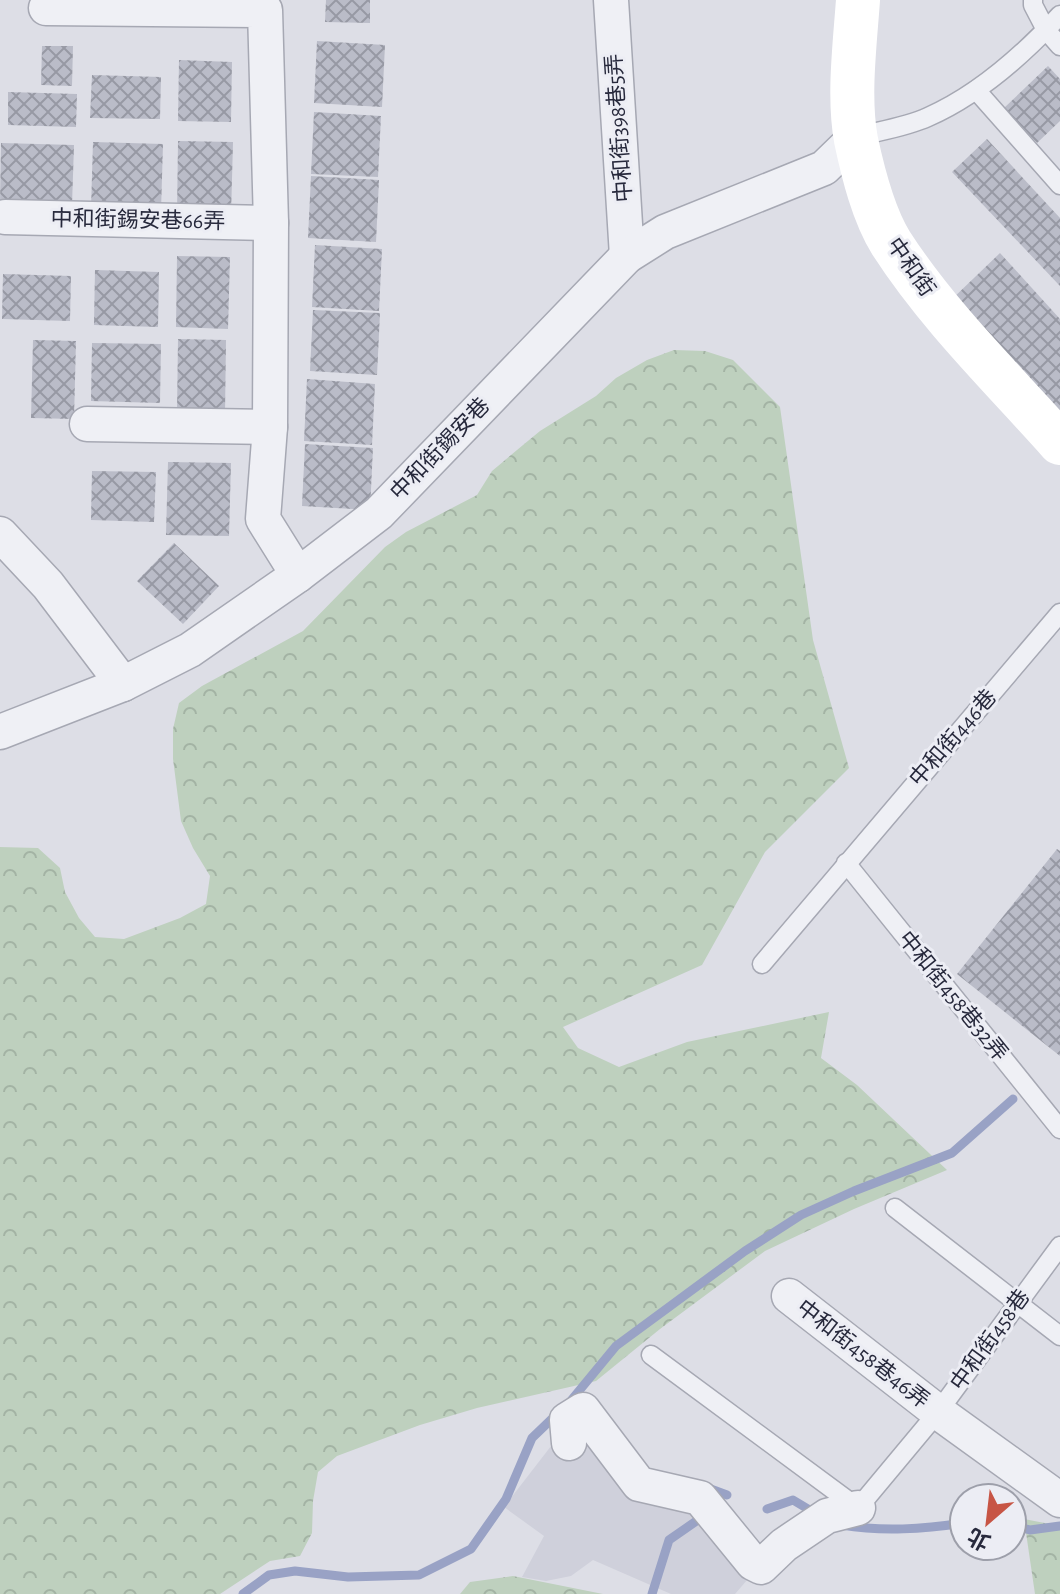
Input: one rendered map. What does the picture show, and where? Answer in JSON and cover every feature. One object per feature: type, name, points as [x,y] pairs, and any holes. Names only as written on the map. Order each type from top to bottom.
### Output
[{"type":"street","name":"中和街398巷5弄","points":[[611,0],[627,256]]},
{"type":"street","name":"中和街","points":[[858,0],[854,56],[856,137],[872,199],[890,241],[940,308],[1060,443]]},
{"type":"street","points":[[46,8],[265,10],[271,223],[270,427],[263,519],[298,575]]},
{"type":"street","name":"中和街錫安巷","points":[[0,732],[123,684],[190,650],[298,575],[379,513],[627,256],[665,232],[824,168],[856,137]]},
{"type":"street","name":"中和街錫安巷66弄","points":[[5,217],[271,223]]},
{"type":"street","points":[[87,424],[270,427]]},
{"type":"street","points":[[0,534],[48,585],[123,684]]},
{"type":"street","name":"中和街458巷46弄","points":[[789,1296],[938,1412],[1060,1500]]},
{"type":"street","points":[[569,1443],[567,1420],[583,1410],[639,1484],[700,1498],[753,1563],[761,1567],[784,1545],[835,1516]]},
{"type":"lane","points":[[1033,0],[1046,30],[1060,46]]},
{"type":"lane","points":[[856,137],[927,118],[976,90],[1060,15]]},
{"type":"lane","points":[[976,90],[1060,185]]},
{"type":"lane","name":"中和街446巷","points":[[762,964],[1060,613]]},
{"type":"lane","name":"中和街458巷32弄","points":[[846,863],[1060,1129]]},
{"type":"lane","points":[[895,1208],[1060,1336]]},
{"type":"lane","name":"中和街458巷","points":[[835,1516],[938,1412],[1060,1246]]},
{"type":"lane","points":[[651,1355],[835,1516]]},
{"type":"shaded area","points":[[575,1415],[632,1486],[694,1498],[748,1579],[735,1594],[671,1594],[593,1560],[571,1576],[546,1581],[522,1577],[544,1536],[504,1507]]},
{"type":"green space","points":[[674,350],[705,351],[733,360],[780,407],[813,640],[849,768],[765,852],[702,965],[563,1027],[578,1048],[619,1067],[687,1042],[829,1012],[821,1058],[857,1085],[947,1170],[765,1251],[596,1381],[477,1408],[420,1425],[337,1456],[318,1472],[312,1533],[300,1556],[270,1561],[220,1594],[0,1594],[0,847],[38,848],[60,868],[65,892],[79,918],[95,937],[124,939],[180,918],[206,904],[210,876],[181,821],[173,759],[173,729],[179,703],[202,686],[303,631],[385,547],[406,532],[477,495],[492,471],[540,431],[596,396],[616,378],[647,360]]},
{"type":"green space","points":[[1028,1520],[1060,1526],[1060,1594],[1035,1594],[1028,1546]]},
{"type":"green space","points":[[513,1576],[603,1594],[460,1594],[470,1582]]},
{"type":"building","points":[[326,0],[370,0],[370,23],[325,22]]},
{"type":"building","points":[[317,41],[385,45],[382,107],[314,103]]},
{"type":"building","points":[[42,46],[73,46],[72,86],[41,85]]},
{"type":"building","points":[[179,60],[232,62],[231,122],[178,121]]},
{"type":"building","points":[[1048,66],[1060,79],[1060,121],[1037,143],[1004,108]]},
{"type":"building","points":[[92,75],[161,77],[160,119],[90,118]]},
{"type":"building","points":[[8,92],[77,94],[76,127],[8,125]]},
{"type":"building","points":[[314,112],[381,116],[378,177],[311,174]]},
{"type":"building","points":[[987,139],[1060,218],[1060,286],[952,172]]},
{"type":"building","points":[[178,141],[233,142],[231,216],[177,215]]},
{"type":"building","points":[[93,142],[163,144],[161,211],[91,209]]},
{"type":"building","points":[[1,143],[74,145],[72,205],[0,203]]},
{"type":"building","points":[[311,176],[379,180],[376,242],[308,238]]},
{"type":"building","points":[[315,245],[382,249],[379,311],[312,307]]},
{"type":"building","points":[[1000,253],[1060,319],[1060,421],[949,302]]},
{"type":"building","points":[[177,256],[230,257],[228,329],[176,327]]},
{"type":"building","points":[[95,270],[159,272],[158,327],[94,325]]},
{"type":"building","points":[[3,274],[71,276],[70,321],[2,319]]},
{"type":"building","points":[[313,310],[380,313],[377,375],[310,371]]},
{"type":"building","points":[[178,339],[226,340],[225,413],[177,412]]},
{"type":"building","points":[[33,340],[76,341],[74,419],[31,418]]},
{"type":"building","points":[[92,343],[161,344],[160,403],[91,401]]},
{"type":"building","points":[[307,379],[375,384],[372,445],[304,441]]},
{"type":"building","points":[[305,444],[373,448],[370,510],[302,506]]},
{"type":"building","points":[[168,462],[231,463],[229,536],[166,535]]},
{"type":"building","points":[[92,471],[156,472],[154,522],[91,520]]},
{"type":"building","points":[[174,543],[219,586],[183,624],[137,581]]},
{"type":"building","points":[[1057,849],[1060,851],[1060,1056],[957,974]]},
{"type":"waterway","points":[[569,1403],[616,1346],[745,1251],[801,1215],[952,1153],[1013,1099]]},
{"type":"waterway","points":[[243,1594],[269,1575],[295,1571],[348,1577],[419,1575],[471,1549],[506,1499],[532,1438],[558,1413]]},
{"type":"waterway","points":[[708,1488],[727,1495]]},
{"type":"waterway","points":[[767,1509],[793,1500],[818,1515]]},
{"type":"waterway","points":[[652,1594],[669,1540],[705,1515]]},
{"type":"waterway","points":[[842,1525],[903,1529],[948,1525]]},
{"type":"waterway","points":[[1028,1529],[1060,1526]]}]
